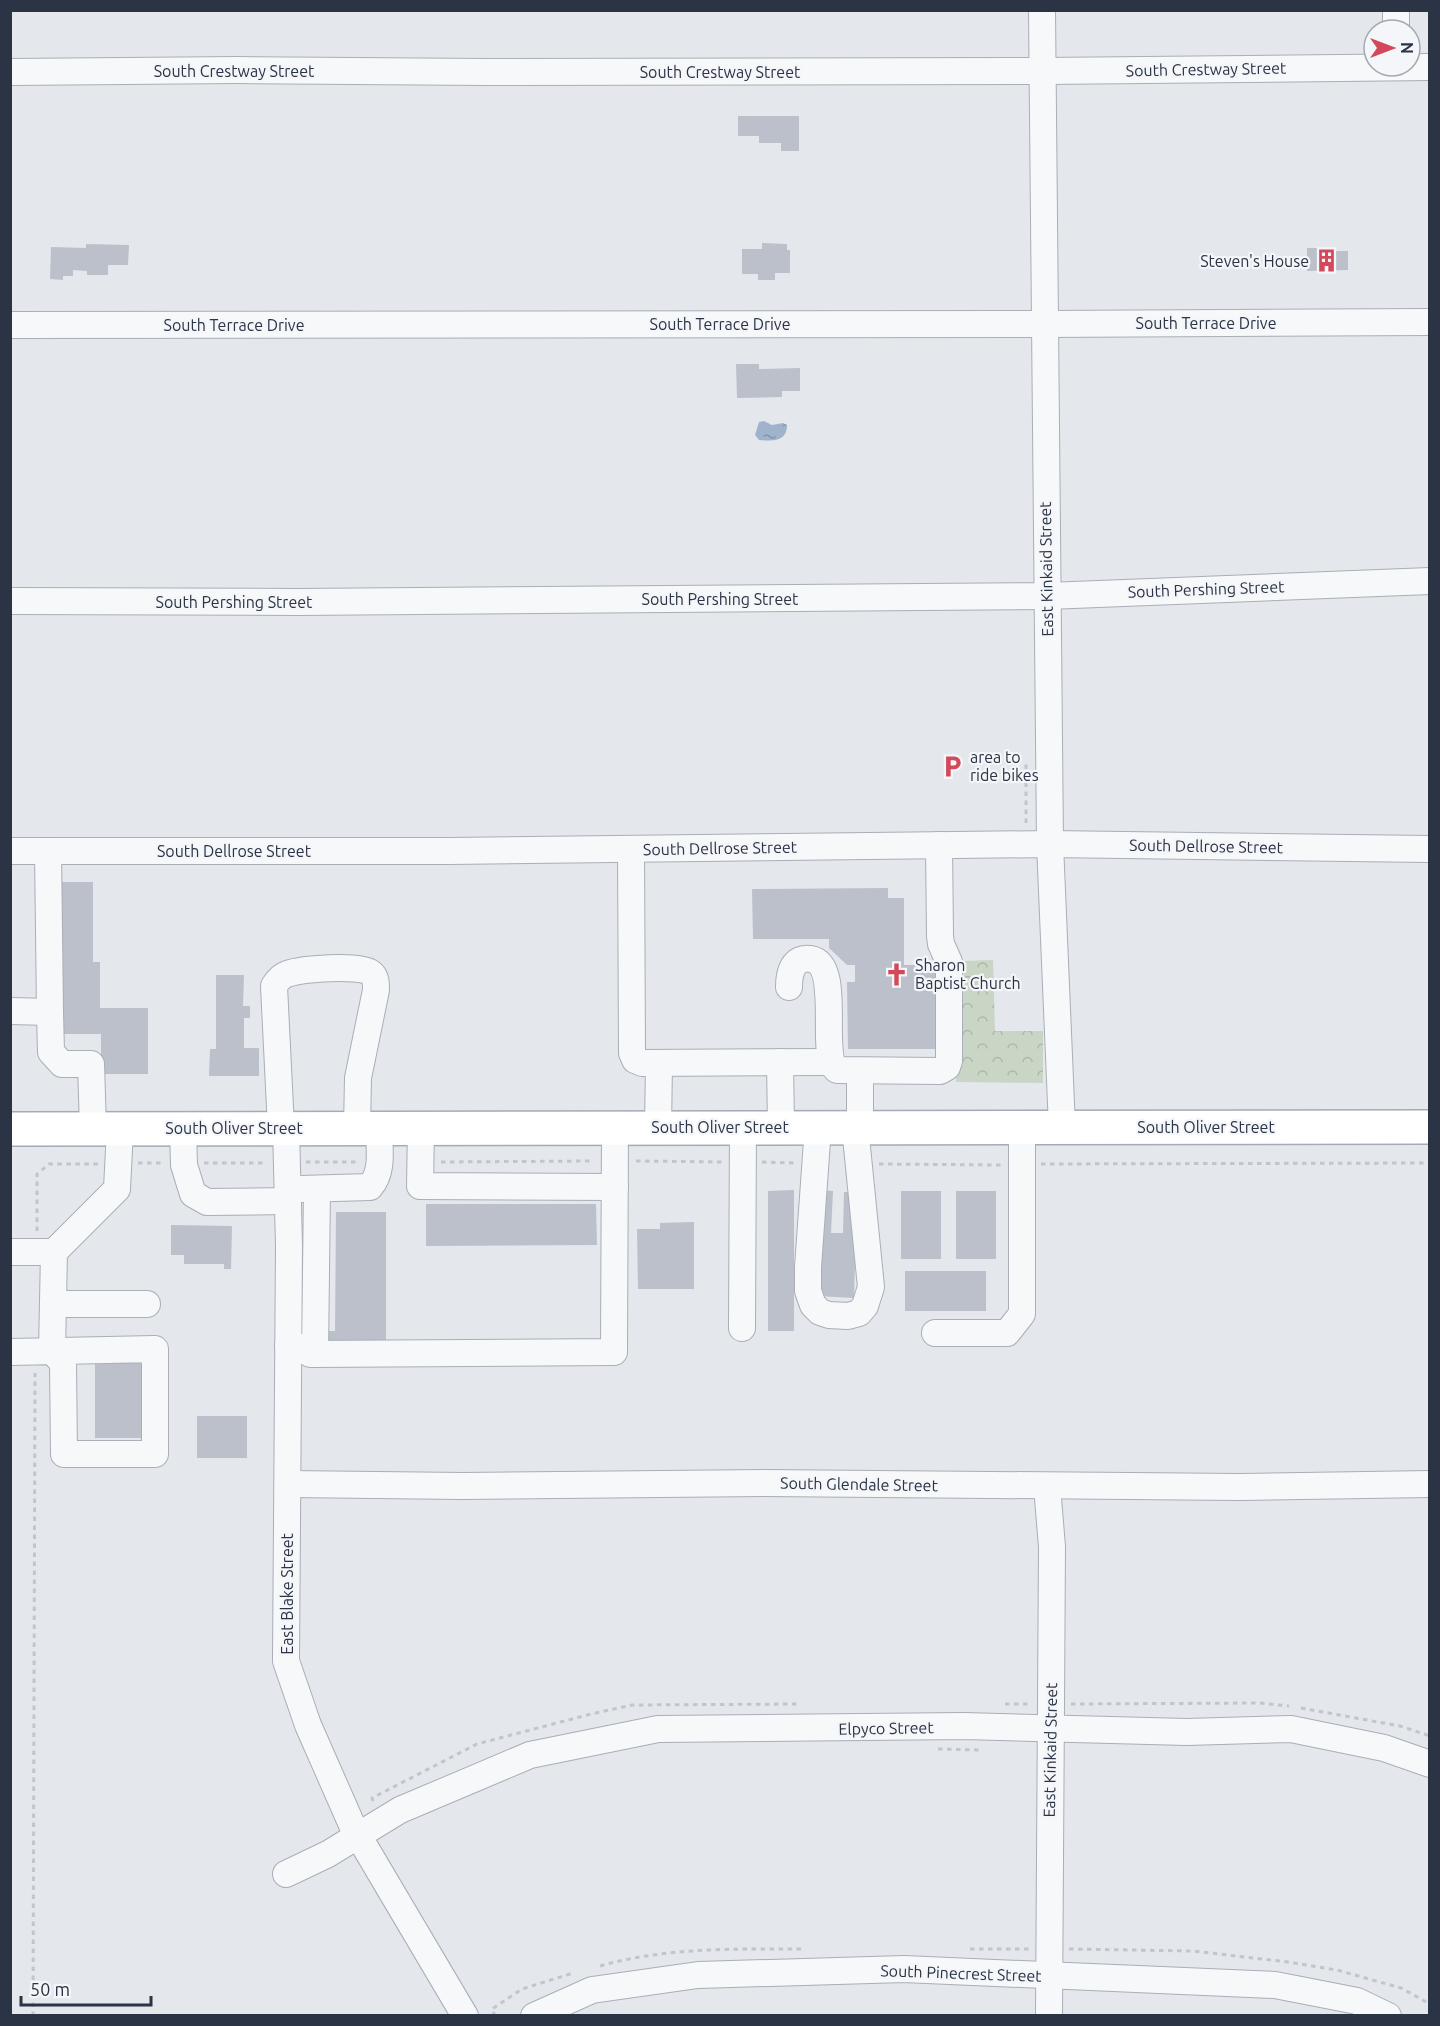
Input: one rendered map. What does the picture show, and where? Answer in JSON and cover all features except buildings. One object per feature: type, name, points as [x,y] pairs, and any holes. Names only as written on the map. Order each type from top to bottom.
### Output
[{"type":"main road","name":"South Oliver Street","points":[[10,1129],[1430,1127]]},
{"type":"street","name":"East Kinkaid Street","points":[[1042,10],[1050,844],[1062,1127]]},
{"type":"street","name":"South Crestway Street","points":[[10,72],[1042,71],[1362,67]]},
{"type":"street","name":"South Terrace Drive","points":[[10,325],[1430,322]]},
{"type":"street","name":"South Pershing Street","points":[[10,601],[298,602],[1047,596],[1430,581]]},
{"type":"street","name":"South Dellrose Street","points":[[10,851],[631,849],[1050,844],[1430,849]]},
{"type":"street","points":[[789,987],[790,970],[798,961],[811,959],[824,970],[830,1017],[831,1062],[837,1071],[940,1071],[948,1064],[949,962],[940,936],[939,845]]},
{"type":"street","points":[[631,849],[632,1053],[638,1062],[831,1062]]},
{"type":"street","points":[[10,1252],[45,1252],[117,1189],[118,1164],[106,1129],[91,1064],[62,1064],[51,1052],[48,851]]},
{"type":"street","name":"East Blake Street","points":[[368,1128],[357,1094],[376,990],[375,978],[367,971],[352,969],[313,970],[281,977],[274,986],[288,1195],[286,1661],[308,1725],[352,1825],[465,2016]]},
{"type":"street","points":[[10,1011],[50,1012]]},
{"type":"street","points":[[780,1062],[781,1127]]},
{"type":"street","points":[[658,1128],[659,1063]]},
{"type":"street","points":[[818,1127],[808,1291],[813,1305],[820,1312],[848,1316],[859,1313],[865,1306],[871,1287],[859,1163],[860,1071]]},
{"type":"street","points":[[935,1333],[1007,1333],[1022,1314],[1022,1127]]},
{"type":"street","points":[[183,1129],[184,1163],[194,1194],[207,1202],[288,1195],[317,1189],[370,1188],[377,1179],[380,1162],[368,1128]]},
{"type":"street","points":[[421,1128],[420,1186],[615,1187]]},
{"type":"street","points":[[288,1346],[301,1347],[310,1354],[614,1352],[615,1128]]},
{"type":"street","points":[[742,1328],[743,1128]]},
{"type":"street","points":[[315,1354],[317,1189]]},
{"type":"street","points":[[33,1352],[53,1304],[45,1252]]},
{"type":"street","points":[[53,1304],[147,1304]]},
{"type":"street","points":[[155,1349],[155,1454],[64,1454],[63,1363],[33,1352],[155,1349]]},
{"type":"street","name":"South Glendale Street","points":[[288,1484],[463,1486],[765,1483],[1240,1487],[1430,1484]]},
{"type":"street","name":"East Kinkaid Street","points":[[1047,1486],[1052,1547],[1049,2016]]},
{"type":"street","name":"Elpyco Street","points":[[286,1874],[328,1854],[400,1810],[530,1755],[658,1729],[964,1726],[1186,1732],[1292,1730],[1384,1748],[1430,1764]]},
{"type":"street","name":"South Pinecrest Street","points":[[534,2016],[592,1990],[698,1975],[903,1969],[1275,1985],[1358,2001],[1388,2016]]},
{"type":"path","points":[[1026,754],[1026,824]]},
{"type":"path","points":[[45,1252],[37,1174],[49,1164],[380,1162]]},
{"type":"path","points":[[420,1162],[815,1163]]},
{"type":"path","points":[[859,1163],[1430,1162]]},
{"type":"path","points":[[33,1352],[33,2016]]},
{"type":"path","points":[[932,1749],[980,1750]]},
{"type":"path","points":[[372,1798],[384,1820]]},
{"type":"path","points":[[492,2009],[495,2016]]},
{"type":"green space","points":[[993,960],[995,1031],[1043,1031],[1043,1083],[956,1082],[964,961]]},
{"type":"water","points":[[764,421],[772,425],[783,423],[787,425],[785,435],[774,440],[759,440],[755,435],[759,422]]},
{"type":"place","name":"Steven's House","points":[[1327,261]]},
{"type":"place","name":"area to ride bikes","points":[[952,766]]},
{"type":"place","name":"Sharon Baptist Church","points":[[897,974]]}]
